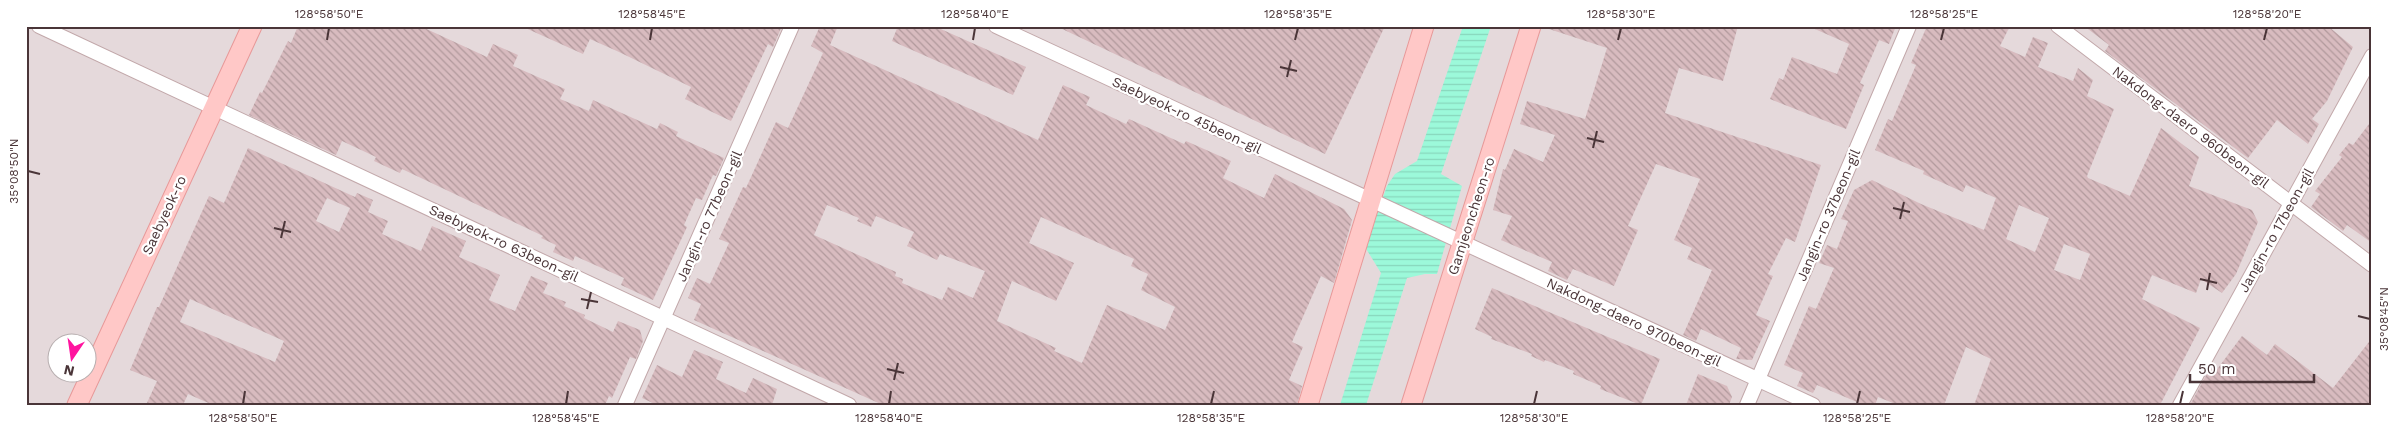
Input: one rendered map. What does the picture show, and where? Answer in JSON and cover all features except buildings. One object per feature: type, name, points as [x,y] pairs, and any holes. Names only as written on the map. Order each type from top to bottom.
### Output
[{"type":"street","name":"Saebyeok-ro 63beon-gil","points":[[39,26],[849,405]]},
{"type":"street","name":"Saebyeok-ro","points":[[77,405],[252,26]]},
{"type":"street","name":"Jangin-ro 77beon-gil","points":[[625,405],[792,26]]},
{"type":"street","name":"Saebyeok-ro 45beon-gil","points":[[996,26],[1374,203],[1459,240]]},
{"type":"street","points":[[1308,405],[1374,203],[1424,26]]},
{"type":"street","name":"Gamjeoncheon-ro","points":[[1411,405],[1459,240],[1531,26]]},
{"type":"street","name":"Jangin-ro 37beon-gil","points":[[1747,405],[1909,26]]},
{"type":"street","name":"Nakdong-daero 960beon-gil","points":[[2058,26],[2372,265]]},
{"type":"street","name":"Jangin-ro 17beon-gil","points":[[2180,405],[2372,56]]},
{"type":"street","name":"Nakdong-daero 970beon-gil","points":[[1459,240],[1813,405]]},
{"type":"shaded area","points":[[26,26],[2372,26],[2372,405],[26,405]]},
{"type":"shaded area","points":[[1463,26],[1491,26],[1441,174],[1462,186],[1437,274],[1425,274],[1407,278],[1366,405],[1340,405],[1381,273],[1365,247],[1387,186],[1395,174],[1417,161]]}]
